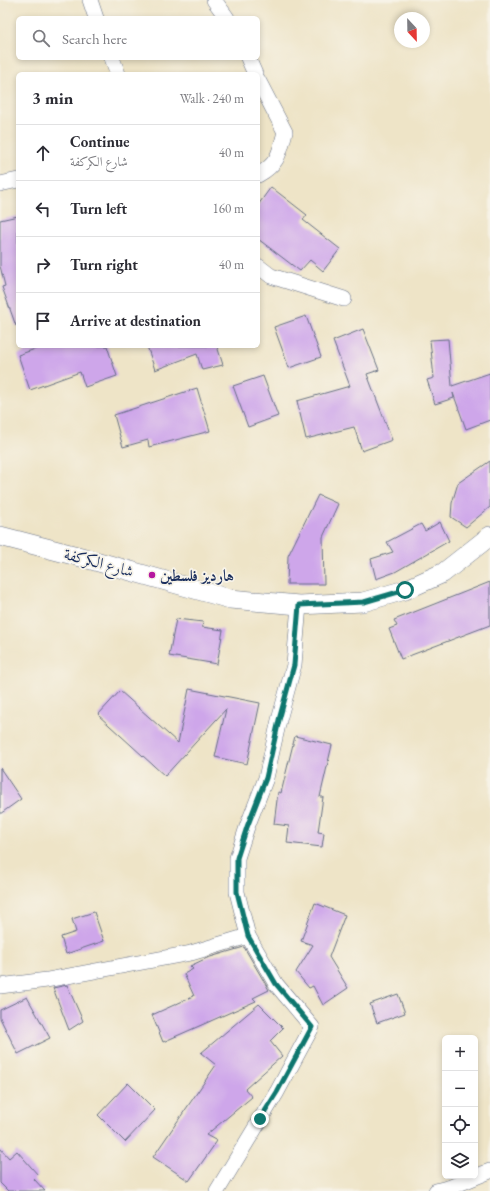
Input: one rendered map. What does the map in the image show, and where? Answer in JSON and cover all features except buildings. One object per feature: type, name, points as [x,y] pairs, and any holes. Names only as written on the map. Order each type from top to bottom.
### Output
[{"type":"street","points":[[90,0],[95,16]]},
{"type":"street","points":[[214,0],[226,16]]},
{"type":"street","points":[[113,60],[117,72]]},
{"type":"street","points":[[249,60],[254,72]]},
{"type":"street","points":[[260,84],[284,132],[277,158],[268,170],[260,174]]},
{"type":"street","points":[[0,184],[16,180]]},
{"type":"street","points":[[260,268],[271,276],[344,299]]},
{"type":"street","name":"شارع الكركفة","points":[[0,536],[230,599],[299,605],[364,602],[405,590],[444,572],[490,536]]},
{"type":"street","points":[[217,1191],[277,1092],[312,1027],[276,984],[248,936],[237,892],[237,858],[266,778],[279,720],[294,665],[299,605]]},
{"type":"street","points":[[0,986],[47,980],[191,953],[248,936]]},
{"type":"street","points":[[436,1191],[451,1187],[490,1171]]},
{"type":"place","name":"هارديز فلسطين","points":[[152,575]]},
{"type":"route","points":[[260,1119],[277,1092],[312,1027],[276,984],[248,936],[237,892],[237,858],[266,778],[279,720],[294,665],[299,605],[364,602],[405,590]]}]
